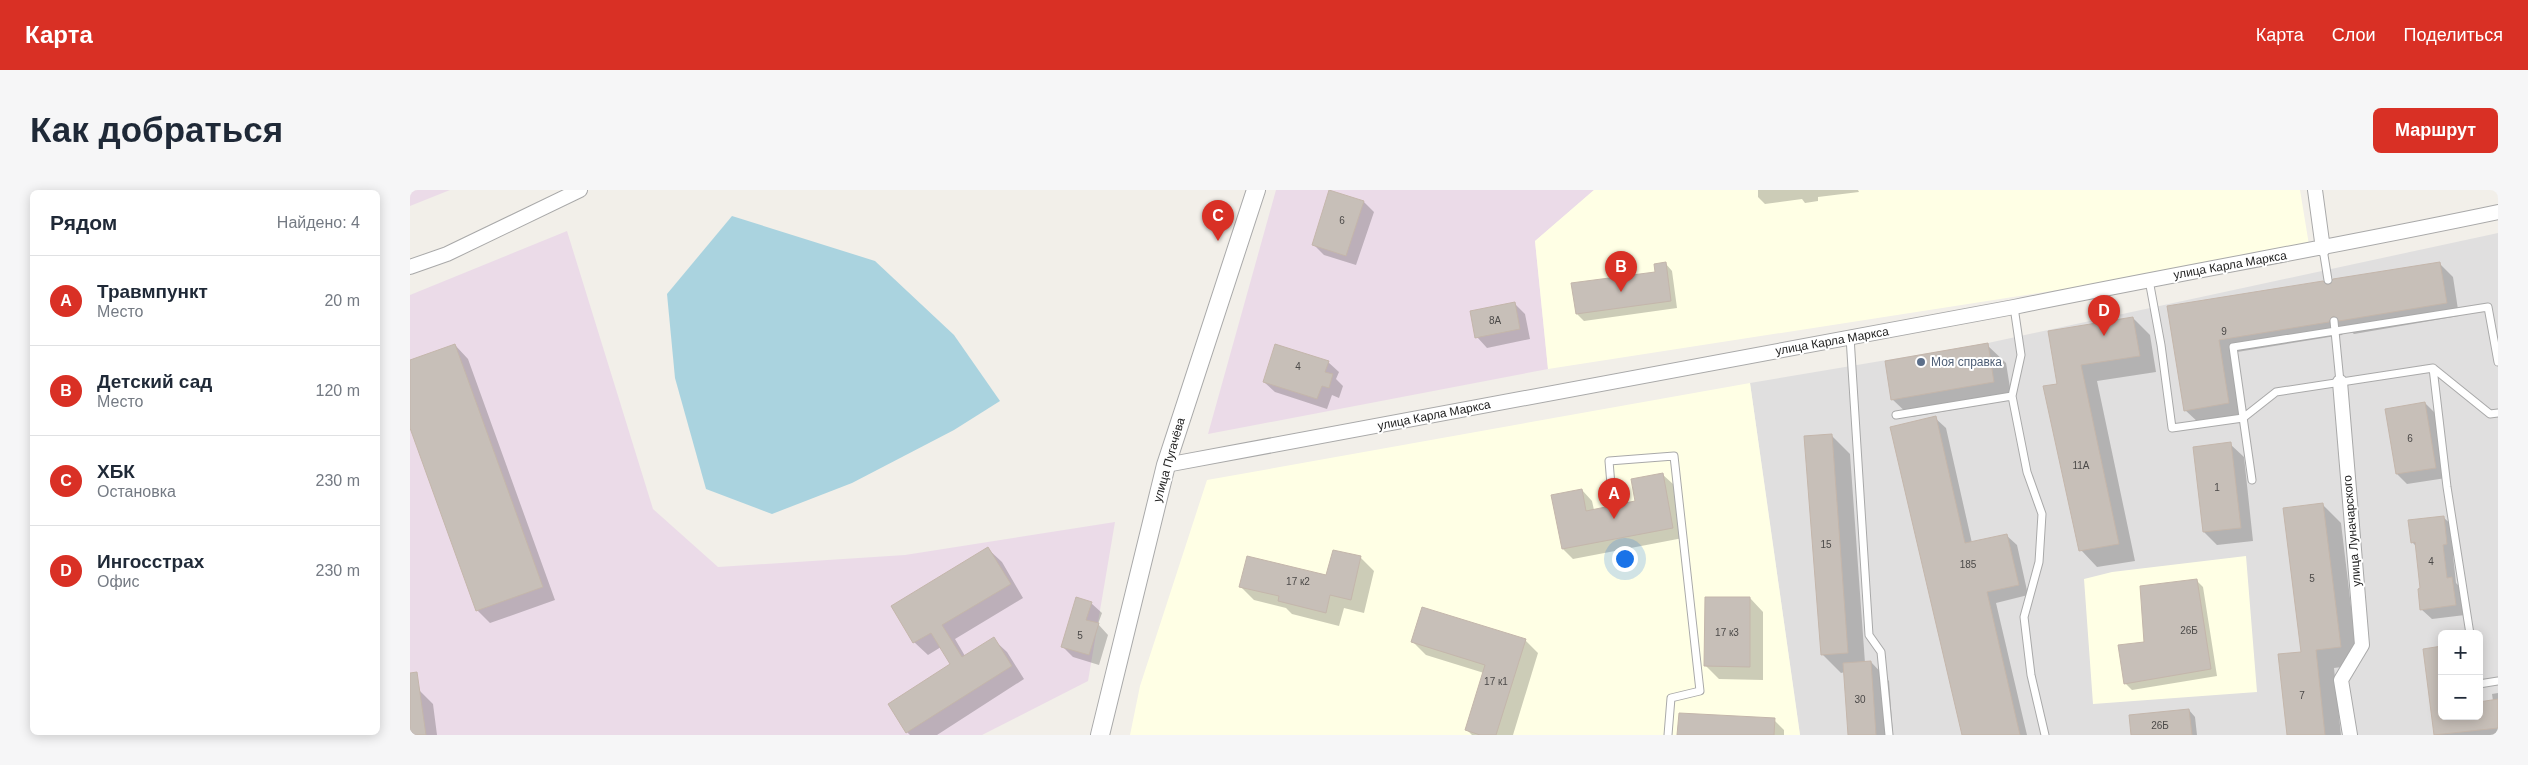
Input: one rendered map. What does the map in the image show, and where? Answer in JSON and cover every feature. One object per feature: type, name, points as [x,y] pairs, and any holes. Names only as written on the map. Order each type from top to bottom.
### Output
[{"type":"street","points":[[410,267],[447,254],[580,190]]},
{"type":"street","name":"улица Пугачёва","points":[[1100,735],[1166,465],[1256,190]]},
{"type":"street","points":[[2315,190],[2324,249]]},
{"type":"street","name":"улица Карла Маркса","points":[[1166,465],[2014,308],[2149,280],[2324,249],[2498,212]]},
{"type":"street","name":"улица Луначарского","points":[[2340,382],[2362,646],[2341,680],[2350,735]]},
{"type":"lane","points":[[2324,249],[2328,280]]},
{"type":"lane","points":[[2149,280],[2161,345],[2172,428],[2243,418],[2276,392],[2433,368],[2490,414],[2498,413]]},
{"type":"lane","points":[[2252,480],[2233,347],[2488,307],[2498,362]]},
{"type":"lane","points":[[2014,308],[2022,355],[2012,396],[2027,472],[2042,514],[2039,562],[2024,617],[2031,676],[2044,735]]},
{"type":"lane","name":"улица Луначарского","points":[[2334,322],[2340,382]]},
{"type":"lane","points":[[1850,337],[1869,635],[1881,652],[1889,735]]},
{"type":"lane","points":[[2433,368],[2447,487],[2469,630]]},
{"type":"lane","points":[[1896,415],[2012,396]]},
{"type":"lane","points":[[1611,485],[1609,461],[1674,456],[1700,691],[1671,698],[1668,735]]},
{"type":"lane","points":[[2483,684],[2498,682]]},
{"type":"shaded area","points":[[410,190],[450,190],[410,206]]},
{"type":"shaded area","points":[[1276,190],[1594,190],[1535,241],[1548,369],[1208,434]]},
{"type":"shaded area","points":[[1594,190],[2300,190],[2310,251],[1548,369],[1535,241]]},
{"type":"shaded area","points":[[567,231],[653,509],[718,567],[905,555],[1115,522],[1088,681],[982,735],[410,735],[410,295]]},
{"type":"shaded area","points":[[2498,233],[2498,735],[1800,735],[1750,383],[1988,343]]},
{"type":"shaded area","points":[[1750,383],[1800,735],[1130,735],[1140,686],[1207,480]]},
{"type":"shaded area","points":[[2246,556],[2257,692],[2093,704],[2084,579],[2112,572]]},
{"type":"water","points":[[732,216],[875,261],[954,335],[1000,401],[954,430],[852,483],[772,514],[706,489],[675,378],[667,294]]},
{"type":"building","points":[[1329,190],[1364,201],[1346,256],[1312,245]]},
{"type":"building","points":[[1666,262],[1671,301],[1576,314],[1571,283],[1655,272],[1654,264]]},
{"type":"building","points":[[2440,262],[2447,303],[2339,321],[2333,316],[2329,322],[2219,340],[2229,403],[2184,411],[2167,306],[2323,281],[2328,285],[2333,279]]},
{"type":"building","points":[[1515,302],[1520,329],[1475,338],[1470,311]]},
{"type":"building","points":[[2133,317],[2140,356],[2081,365],[2119,544],[2079,551],[2043,386],[2057,384],[2048,331]]},
{"type":"building","points":[[1988,343],[1994,382],[1891,400],[1885,361]]},
{"type":"building","points":[[455,344],[543,587],[476,611],[410,428],[410,360]]},
{"type":"building","points":[[1275,344],[1329,361],[1325,372],[1333,374],[1329,388],[1322,386],[1317,399],[1263,382]]},
{"type":"building","points":[[2425,402],[2436,468],[2396,474],[2385,409]]},
{"type":"building","points":[[1936,416],[1965,543],[2007,534],[2019,585],[1987,592],[2020,735],[1962,735],[1890,427]]},
{"type":"building","points":[[1832,434],[1848,653],[1821,655],[1804,436]]},
{"type":"building","points":[[2231,442],[2241,528],[2203,532],[2193,447]]},
{"type":"building","points":[[1663,473],[1673,528],[1562,549],[1551,495],[1582,489],[1586,511],[1635,501],[1631,479]]},
{"type":"building","points":[[2323,503],[2341,647],[2316,650],[2325,735],[2287,735],[2278,654],[2301,652],[2283,508]]},
{"type":"building","points":[[2444,516],[2447,544],[2443,545],[2447,578],[2452,577],[2456,605],[2420,610],[2418,589],[2420,588],[2415,542],[2411,543],[2408,520]]},
{"type":"building","points":[[988,547],[1011,584],[942,625],[962,657],[994,637],[1012,666],[906,733],[888,704],[950,664],[931,633],[913,643],[891,606]]},
{"type":"building","points":[[1333,550],[1361,556],[1351,600],[1330,595],[1326,613],[1278,601],[1279,596],[1239,587],[1247,556],[1326,575]]},
{"type":"building","points":[[2197,579],[2211,669],[2124,684],[2118,645],[2144,642],[2140,586]]},
{"type":"building","points":[[1076,597],[1092,602],[1086,620],[1099,623],[1089,655],[1061,647]]},
{"type":"building","points":[[1705,597],[1750,597],[1750,667],[1704,666]]},
{"type":"building","points":[[1422,607],[1526,639],[1496,735],[1480,735],[1465,730],[1485,665],[1411,642]]},
{"type":"building","points":[[2438,647],[2438,720],[2483,720],[2483,701],[2498,699],[2498,728],[2434,735],[2423,649]]},
{"type":"building","points":[[1871,661],[1876,735],[1848,735],[1843,663]]},
{"type":"building","points":[[417,672],[426,735],[410,735],[410,673]]},
{"type":"building","points":[[2189,709],[2192,735],[2131,735],[2129,715]]},
{"type":"building","points":[[1679,713],[1775,718],[1774,735],[1677,735]]},
{"type":"place","name":"ХБК","points":[[1218,241]]},
{"type":"place","name":"Детский сад","points":[[1621,292]]},
{"type":"place","name":"Ингосстрах","points":[[2104,336]]},
{"type":"place","name":"Моя справка","points":[[1921,362]]},
{"type":"place","name":"Травмпункт","points":[[1614,519]]}]
